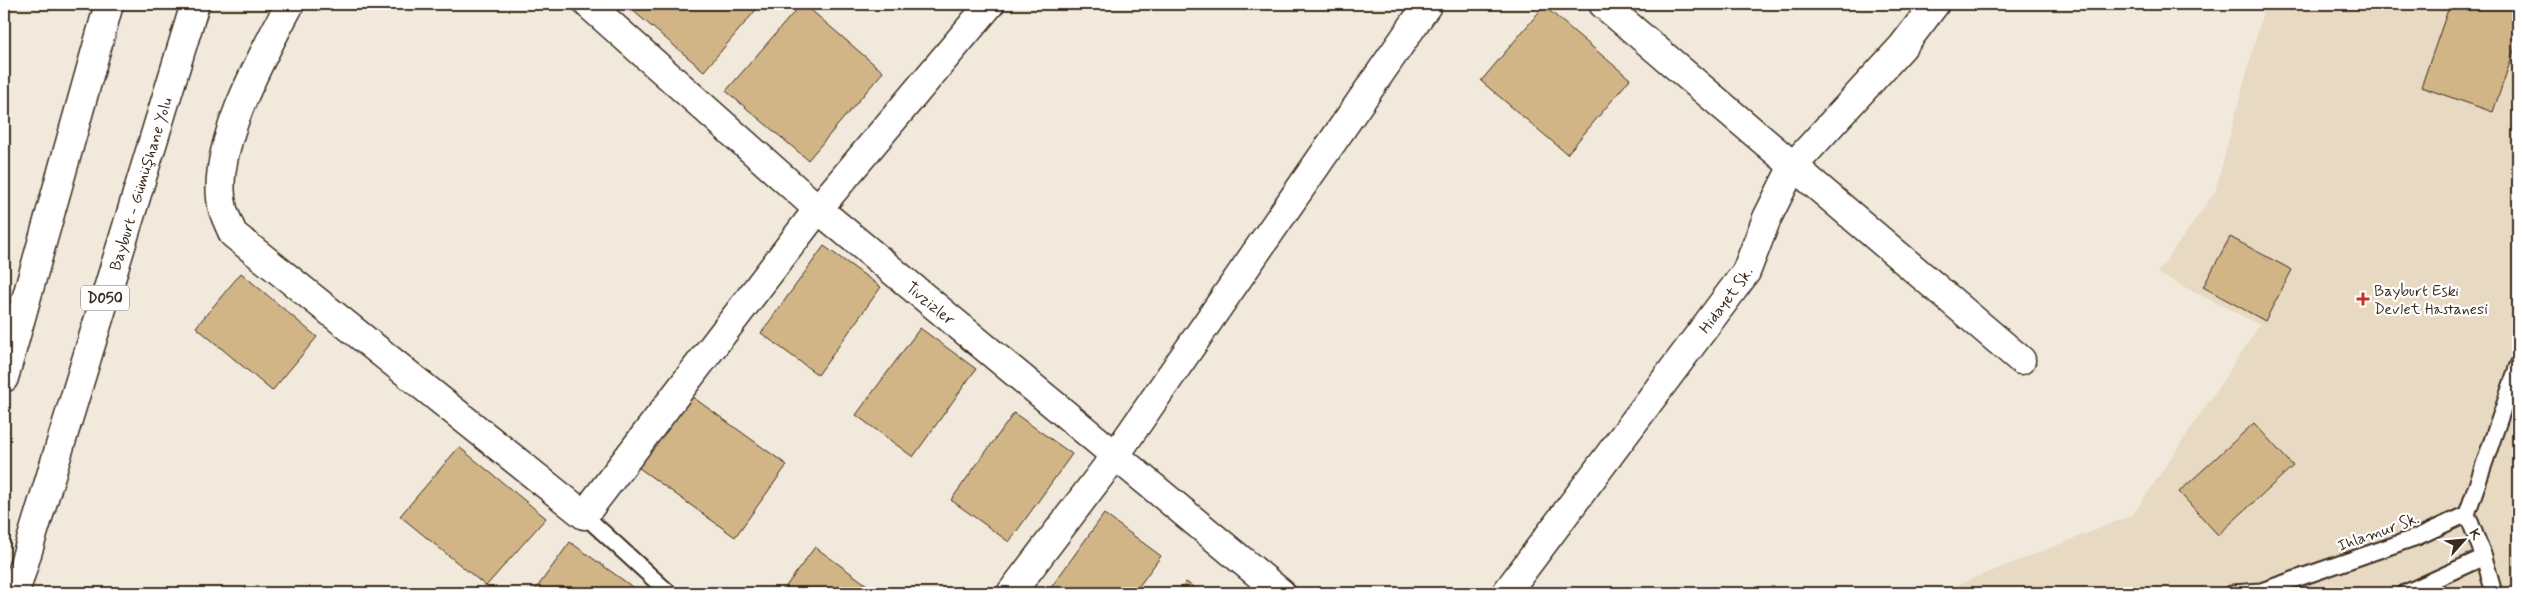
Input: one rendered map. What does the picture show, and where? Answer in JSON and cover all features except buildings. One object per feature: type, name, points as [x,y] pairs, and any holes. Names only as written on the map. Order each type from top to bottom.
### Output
[{"type":"main road","points":[[4,378],[109,4]]},
{"type":"main road","name":"Bayburt - Gümüşhane Yolu","points":[[15,593],[195,4]]},
{"type":"main road","points":[[290,4],[250,82],[225,152],[221,183],[222,208],[233,234],[584,515],[818,209],[990,4]]},
{"type":"main road","name":"Tivzizler","points":[[588,4],[818,209],[1281,593]]},
{"type":"main road","points":[[1011,593],[1115,456],[1428,4]]},
{"type":"main road","points":[[1603,4],[2020,360]]},
{"type":"main road","name":"Hidayet Sk.","points":[[1506,593],[1746,272],[1767,218],[1793,166],[1902,47],[1935,4]]},
{"type":"lane","points":[[2494,593],[2484,558],[2467,514],[2518,365]]},
{"type":"lane","name":"Ihlamur Sk.","points":[[2233,593],[2261,591],[2417,537],[2467,514]]},
{"type":"lane","points":[[584,515],[669,593]]},
{"type":"lane","points":[[2405,593],[2484,558]]},
{"type":"shaded area","name":"Bayburt Eski Devlet Hastanesi","points":[[2265,4],[2518,4],[2518,593],[1947,593],[1950,588],[2133,515],[2260,325],[2157,273],[2215,192]]},
{"type":"place","name":"Bayburt Eski Devlet Hastanesi","points":[[2363,299]]}]
